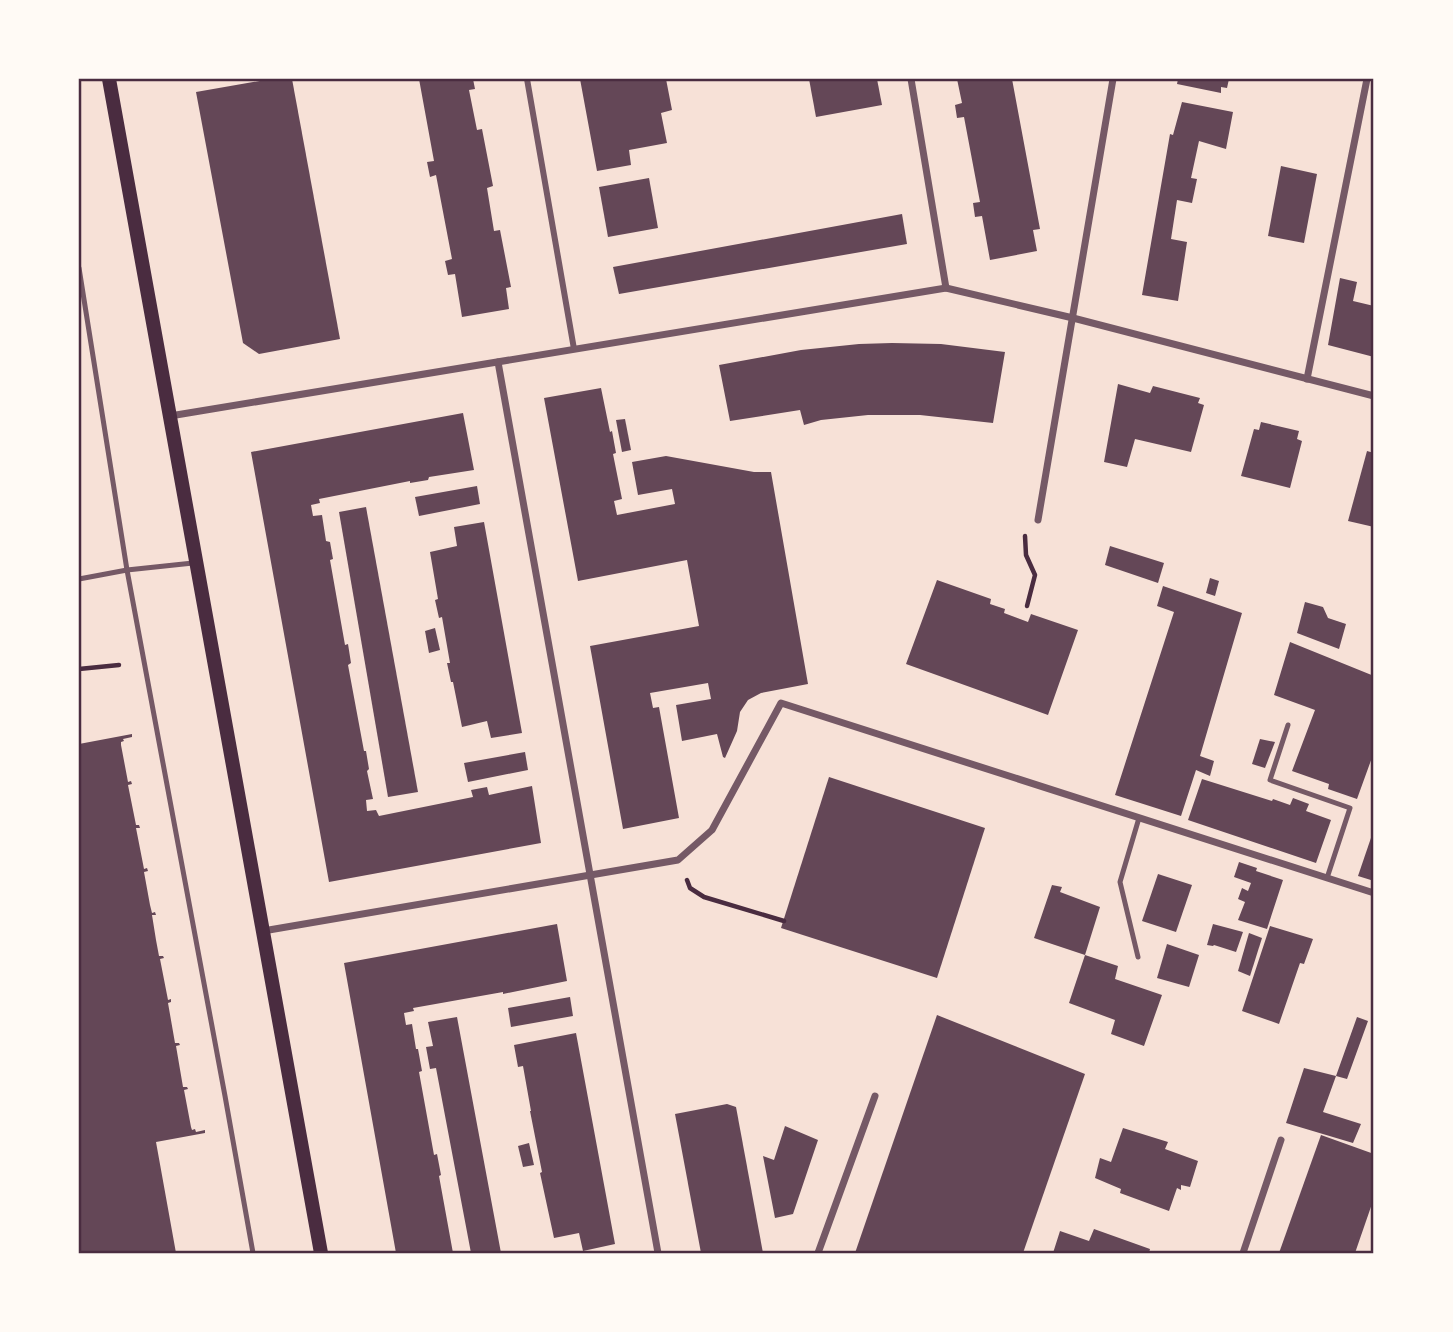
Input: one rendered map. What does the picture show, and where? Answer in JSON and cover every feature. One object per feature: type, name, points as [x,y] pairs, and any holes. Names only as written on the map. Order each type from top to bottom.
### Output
[{"type":"main road","points":[[109,79],[321,1253]]},
{"type":"street","points":[[527,79],[574,349]]},
{"type":"street","points":[[911,79],[946,288]]},
{"type":"street","points":[[1038,520],[1113,79]]},
{"type":"street","points":[[1307,379],[1367,79]]},
{"type":"street","points":[[170,416],[946,288],[1374,396]]},
{"type":"street","points":[[498,362],[658,1253]]},
{"type":"street","points":[[263,931],[678,860],[712,830],[781,703],[1374,893]]},
{"type":"street","points":[[818,1253],[875,1096]]},
{"type":"street","points":[[1242,1253],[1281,1140]]},
{"type":"lane","points":[[79,268],[82,302],[127,570],[253,1253]]},
{"type":"lane","points":[[79,579],[197,562]]},
{"type":"lane","points":[[1288,725],[1270,780],[1350,808],[1327,878]]},
{"type":"lane","points":[[1138,957],[1120,883],[1139,818]]},
{"type":"path","points":[[1027,606],[1035,575],[1025,548],[1028,527]]},
{"type":"path","points":[[79,669],[119,665]]},
{"type":"path","points":[[678,860],[690,888],[704,897],[784,921]]},
{"type":"building","points":[[271,79],[292,79],[340,339],[259,354],[243,343],[196,92]]},
{"type":"building","points":[[419,79],[473,79],[475,89],[469,90],[477,130],[482,129],[493,186],[487,188],[494,231],[500,230],[511,287],[506,288],[509,309],[462,317],[455,274],[448,275],[445,261],[452,259],[436,175],[430,177],[427,162],[434,161]]},
{"type":"building","points":[[580,79],[666,79],[672,110],[661,113],[667,143],[629,150],[631,165],[597,171]]},
{"type":"building","points":[[809,79],[877,79],[882,105],[816,117]]},
{"type":"building","points":[[957,79],[1012,79],[1040,229],[1033,230],[1037,251],[990,260],[982,216],[975,217],[973,203],[980,202],[964,117],[957,118],[955,105],[962,103]]},
{"type":"building","points":[[1178,79],[1229,79],[1227,88],[1221,87],[1221,93],[1177,84]]},
{"type":"building","points":[[1182,102],[1233,112],[1226,149],[1199,141],[1191,178],[1197,179],[1192,203],[1177,200],[1171,239],[1187,242],[1178,301],[1142,295],[1170,134],[1173,135]]},
{"type":"building","points":[[1281,166],[1317,174],[1304,243],[1268,236]]},
{"type":"building","points":[[649,178],[658,228],[608,237],[599,187]]},
{"type":"building","points":[[902,214],[907,244],[619,294],[613,267]]},
{"type":"building","points":[[1340,278],[1357,282],[1353,301],[1374,306],[1374,357],[1328,345]]},
{"type":"building","points":[[892,343],[941,344],[1005,352],[993,423],[920,415],[868,415],[821,420],[804,425],[800,410],[730,421],[719,365],[801,350]]},
{"type":"building","points":[[1118,384],[1150,393],[1153,386],[1200,398],[1198,403],[1204,405],[1191,452],[1135,439],[1127,467],[1104,462]]},
{"type":"building","points":[[601,388],[610,432],[612,431],[616,453],[613,454],[622,499],[614,501],[617,515],[675,504],[672,489],[638,495],[632,462],[666,456],[754,472],[771,472],[808,684],[761,693],[748,700],[740,712],[737,731],[725,758],[717,734],[682,741],[676,705],[711,699],[708,683],[650,693],[653,708],[659,707],[679,818],[623,829],[590,646],[699,626],[687,560],[578,581],[544,398]]},
{"type":"building","points":[[463,413],[474,470],[319,499],[320,503],[311,505],[313,516],[322,515],[326,541],[330,542],[333,559],[330,560],[345,645],[348,644],[351,663],[348,665],[369,769],[367,771],[373,799],[366,800],[367,811],[376,810],[379,816],[473,797],[471,790],[487,787],[489,795],[532,786],[541,843],[329,882],[251,452]]},
{"type":"building","points":[[625,419],[631,450],[622,452],[616,420]]},
{"type":"building","points":[[1261,422],[1299,431],[1297,439],[1302,441],[1290,488],[1241,476],[1254,429],[1259,430]]},
{"type":"building","points":[[1367,451],[1374,453],[1374,527],[1348,521]]},
{"type":"building","points":[[477,486],[480,504],[419,516],[415,497]]},
{"type":"building","points":[[366,507],[418,792],[388,797],[339,512]]},
{"type":"building","points":[[484,522],[522,733],[491,738],[487,721],[462,727],[447,663],[450,663],[442,617],[439,618],[435,600],[438,599],[430,552],[457,546],[454,527]]},
{"type":"building","points":[[1110,546],[1164,563],[1158,583],[1105,565]]},
{"type":"building","points":[[1210,578],[1219,581],[1215,596],[1206,593]]},
{"type":"building","points":[[937,580],[991,599],[990,604],[1005,609],[1004,613],[1028,622],[1031,614],[1078,630],[1048,715],[906,664]]},
{"type":"building","points":[[1163,586],[1242,613],[1200,756],[1214,761],[1210,776],[1196,770],[1181,816],[1115,795],[1174,612],[1157,606]]},
{"type":"building","points":[[1305,602],[1323,607],[1328,618],[1346,624],[1339,649],[1297,633]]},
{"type":"building","points":[[435,628],[440,650],[429,653],[425,631]]},
{"type":"building","points":[[1290,642],[1374,676],[1374,752],[1357,799],[1328,789],[1329,784],[1292,771],[1315,710],[1274,695]]},
{"type":"building","points":[[132,734],[132,737],[123,739],[121,745],[128,782],[131,781],[132,784],[128,785],[136,825],[140,828],[136,828],[144,869],[147,868],[148,871],[144,872],[150,905],[152,913],[155,912],[156,915],[152,915],[156,940],[159,956],[164,958],[160,959],[168,1000],[171,999],[168,1003],[175,1043],[180,1045],[176,1046],[183,1087],[188,1089],[184,1090],[191,1127],[196,1132],[205,1130],[205,1133],[156,1142],[176,1253],[79,1253],[79,744]]},
{"type":"building","points":[[1260,739],[1275,742],[1265,768],[1252,764]]},
{"type":"building","points":[[525,752],[528,770],[468,782],[464,763]]},
{"type":"building","points":[[829,777],[985,828],[937,978],[781,928]]},
{"type":"building","points":[[1202,779],[1290,805],[1293,798],[1309,804],[1306,811],[1331,820],[1316,863],[1188,820]]},
{"type":"building","points":[[1374,829],[1374,881],[1358,876]]},
{"type":"building","points":[[1239,862],[1283,880],[1267,929],[1238,920],[1245,902],[1238,899],[1242,888],[1248,891],[1251,883],[1234,877]]},
{"type":"building","points":[[1158,874],[1192,885],[1176,932],[1142,921]]},
{"type":"building","points":[[1052,885],[1062,887],[1060,892],[1100,907],[1085,955],[1034,938]]},
{"type":"building","points":[[557,924],[567,981],[413,1008],[414,1011],[404,1013],[406,1025],[412,1024],[418,1049],[422,1071],[419,1072],[434,1155],[437,1154],[441,1175],[439,1176],[453,1253],[396,1253],[344,963]]},
{"type":"building","points":[[1213,924],[1243,932],[1236,952],[1207,945]]},
{"type":"building","points":[[1270,926],[1313,939],[1304,964],[1300,963],[1279,1024],[1242,1011]]},
{"type":"building","points":[[1249,933],[1262,938],[1250,976],[1238,971]]},
{"type":"building","points":[[1167,944],[1199,955],[1189,987],[1157,978]]},
{"type":"building","points":[[1085,955],[1118,966],[1115,979],[1162,995],[1144,1046],[1111,1034],[1115,1020],[1069,1003]]},
{"type":"building","points":[[570,997],[573,1016],[511,1027],[508,1008]]},
{"type":"building","points":[[937,1015],[1085,1074],[1023,1253],[855,1253]]},
{"type":"building","points":[[457,1017],[501,1253],[471,1253],[436,1068],[430,1069],[426,1047],[433,1046],[428,1022]]},
{"type":"building","points":[[1357,1017],[1368,1021],[1347,1079],[1336,1076]]},
{"type":"building","points":[[576,1033],[615,1244],[583,1251],[579,1233],[554,1238],[540,1173],[542,1172],[523,1066],[518,1067],[514,1045]]},
{"type":"building","points":[[1304,1068],[1336,1076],[1323,1112],[1361,1124],[1353,1143],[1286,1123]]},
{"type":"building","points":[[727,1104],[736,1107],[763,1253],[701,1253],[675,1114]]},
{"type":"building","points":[[785,1126],[818,1140],[793,1214],[775,1218],[763,1156],[774,1160]]},
{"type":"building","points":[[1123,1128],[1168,1142],[1165,1149],[1198,1161],[1190,1187],[1181,1185],[1181,1190],[1177,1188],[1169,1211],[1120,1193],[1121,1189],[1095,1178],[1100,1158],[1111,1162]]},
{"type":"building","points":[[1321,1135],[1374,1154],[1374,1198],[1355,1253],[1279,1253]]},
{"type":"building","points":[[529,1143],[534,1165],[523,1167],[518,1146]]},
{"type":"building","points":[[1094,1229],[1150,1249],[1149,1253],[1053,1253],[1060,1231],[1089,1241]]}]
